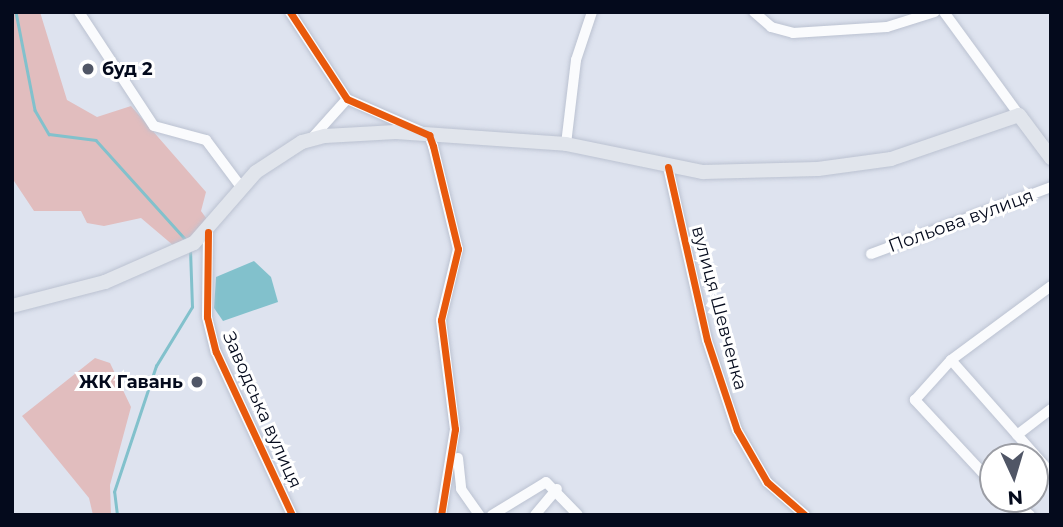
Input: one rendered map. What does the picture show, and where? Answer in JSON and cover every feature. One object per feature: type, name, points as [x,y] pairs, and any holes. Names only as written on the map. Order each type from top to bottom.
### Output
[{"type":"main road","points":[[12,306],[105,282],[194,243],[208,232],[241,187],[312,138],[429,135],[566,144],[668,167],[703,172],[863,165],[1019,115],[1051,158]]},
{"type":"street","points":[[79,12],[154,126],[206,140],[241,187]]},
{"type":"street","points":[[290,12],[347,99],[429,135],[458,249],[442,320],[461,489],[479,515]]},
{"type":"street","points":[[566,144],[576,60],[592,12]]},
{"type":"street","points":[[754,12],[771,27],[793,33],[887,27],[935,12]]},
{"type":"street","points":[[944,12],[1019,115]]},
{"type":"street","points":[[312,138],[347,99]]},
{"type":"street","name":"вулиця Шевченка","points":[[668,167],[707,340],[737,430],[767,482],[805,515]]},
{"type":"street","name":"Польова вулиця","points":[[871,254],[1051,187]]},
{"type":"street","name":"Заводська вулиця","points":[[208,232],[207,317],[216,352],[292,515]]},
{"type":"street","points":[[979,468],[916,398],[951,360],[1051,286]]},
{"type":"street","points":[[951,360],[1051,473]]},
{"type":"street","points":[[1017,435],[1051,409]]},
{"type":"street","points":[[441,515],[455,429]]},
{"type":"street","points":[[492,515],[536,483],[557,489],[578,515]]},
{"type":"street","points":[[535,515],[557,489]]},
{"type":"shaded area","points":[[12,12],[40,12],[67,100],[97,117],[131,106],[206,192],[201,211],[209,222],[200,232],[174,246],[141,218],[104,226],[87,223],[81,211],[34,211],[12,178]]},
{"type":"shaded area","points":[[95,358],[110,363],[131,407],[110,485],[111,515],[93,515],[89,498],[22,416]]},
{"type":"water","points":[[254,261],[271,277],[278,302],[223,321],[214,308],[216,277]]},
{"type":"waterway","points":[[16,12],[35,110],[49,134],[96,140],[186,240]]},
{"type":"waterway","points":[[117,515],[114,492],[156,366],[192,307],[190,249]]},
{"type":"cycle path","points":[[290,12],[347,99],[429,135],[433,146],[458,249],[441,320],[455,429],[441,515]]},
{"type":"cycle path","points":[[668,167],[707,340],[737,430],[767,482],[805,515]]},
{"type":"cycle path","points":[[208,232],[207,317],[216,352],[292,515]]},
{"type":"place","name":"буд 2","points":[[88,69]]},
{"type":"place","name":"ЖК Гавань","points":[[197,382]]}]
